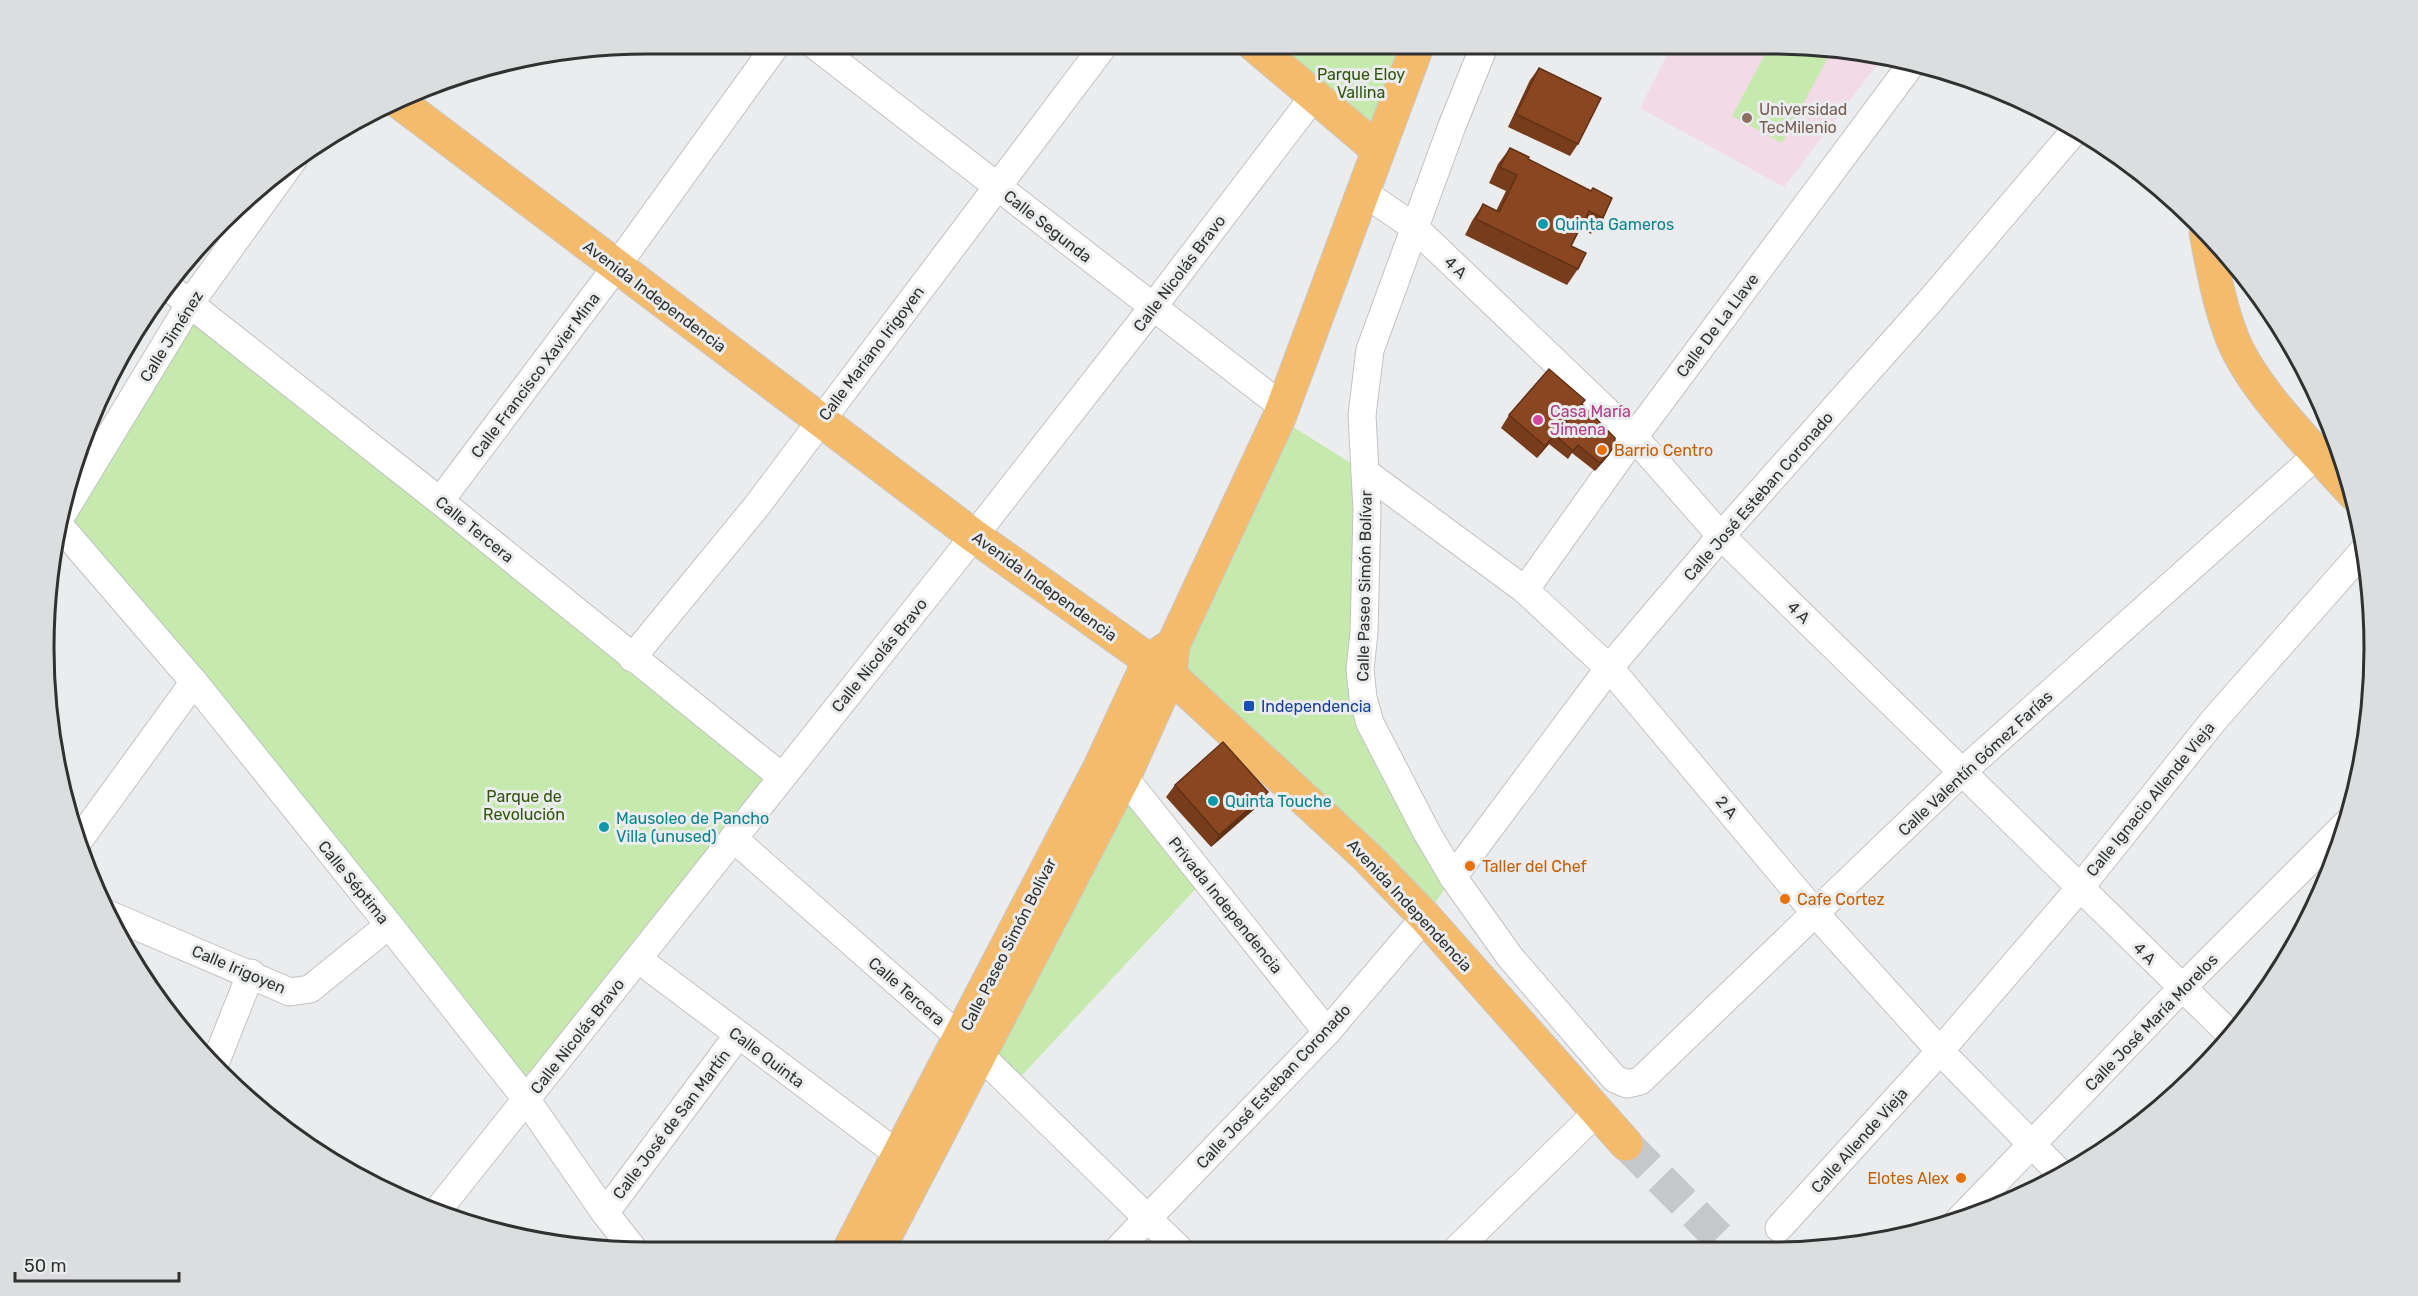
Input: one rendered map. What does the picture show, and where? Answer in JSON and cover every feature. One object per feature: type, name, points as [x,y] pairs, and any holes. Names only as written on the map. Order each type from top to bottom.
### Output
[{"type":"main road","points":[[1265,54],[1378,150]]},
{"type":"main road","name":"Calle Paseo Simón Bolívar","points":[[971,1047],[1100,767],[1164,660],[1283,407],[1414,54]]},
{"type":"main road","name":"Avenida Independencia","points":[[405,106],[974,536],[1164,660],[1425,917],[1626,1144]]},
{"type":"main road","points":[[2209,247],[2215,284],[2234,341],[2262,389],[2338,477]]},
{"type":"main road","name":"Calle Paseo Simón Bolívar","points":[[855,1242],[908,1162],[1124,777],[1164,660]]},
{"type":"main road","name":"Calle Paseo Simón Bolívar","points":[[882,1242],[908,1162]]},
{"type":"street","name":"Calle Francisco Xavier Mina","points":[[440,501],[616,267],[770,54]]},
{"type":"street","name":"Calle Segunda","points":[[826,54],[1283,407]]},
{"type":"street","name":"Calle Mariano Irigoyen","points":[[632,658],[756,507],[1097,54]]},
{"type":"street","name":"Calle Paseo Simón Bolívar","points":[[1481,54],[1414,227],[1370,350],[1362,415],[1365,472],[1365,566],[1360,669],[1364,703],[1370,723],[1426,831],[1453,877],[1510,957],[1615,1079],[1627,1084],[1640,1081]]},
{"type":"street","name":"Calle De La Llave","points":[[1525,590],[1634,437],[1907,70]]},
{"type":"street","name":"Calle Nicolás Bravo","points":[[442,1205],[974,536],[1314,96]]},
{"type":"street","name":"Calle José Esteban Coronado","points":[[1453,877],[1609,668],[1722,536],[1930,301],[2070,136]]},
{"type":"street","name":"Calle Jiménez","points":[[74,496],[191,303],[272,188]]},
{"type":"street","name":"4 A","points":[[1363,192],[1414,227],[1634,437],[1722,536],[2079,889],[2225,1030]]},
{"type":"street","name":"Calle Tercera","points":[[174,291],[440,501],[782,777]]},
{"type":"street","name":"Calle Valentín Gómez Farías","points":[[1640,1081],[1962,772],[2318,454]]},
{"type":"street","name":"2 A","points":[[1365,472],[1525,590],[1609,668],[1815,913],[1940,1051],[2056,1168]]},
{"type":"street","name":"Calle Séptima","points":[[65,532],[194,682],[389,925],[526,1100],[627,1241]]},
{"type":"street","name":"Calle Ignacio Allende Vieja","points":[[1940,1051],[2079,889],[2214,720],[2357,558]]},
{"type":"street","points":[[84,833],[194,682]]},
{"type":"street","name":"Privada Independencia","points":[[1124,777],[1327,1032]]},
{"type":"street","name":"Calle Tercera","points":[[733,838],[971,1047],[1171,1242]]},
{"type":"street","name":"Calle José María Morelos","points":[[1973,1206],[2181,989],[2332,838]]},
{"type":"street","name":"Calle José Esteban Coronado","points":[[1125,1242],[1327,1032],[1425,917]]},
{"type":"street","name":"Calle Irigoyen","points":[[119,919],[251,973],[290,992],[310,989],[389,925]]},
{"type":"street","name":"Calle Quinta","points":[[638,959],[908,1162]]},
{"type":"street","points":[[218,1057],[251,973]]},
{"type":"street","name":"Calle José de San Martín","points":[[605,1213],[738,1035]]},
{"type":"street","name":"Calle Allende Vieja","points":[[1779,1228],[1940,1051]]},
{"type":"street","points":[[1464,1242],[1597,1112]]},
{"type":"shaded area","name":"Universidad TecMilenio","points":[[1667,54],[1809,55],[1878,64],[1784,187],[1640,108]]},
{"type":"green space","name":"Parque Eloy Vallina","points":[[1266,54],[1414,54],[1378,150]]},
{"type":"green space","points":[[1765,54],[1828,57],[1782,143],[1732,116]]},
{"type":"green space","name":"Parque de Revolución","points":[[191,302],[782,777],[526,1099],[66,526],[74,496]]},
{"type":"green space","points":[[1279,418],[1365,472],[1360,669],[1453,877],[1425,917],[1170,675]]},
{"type":"green space","points":[[1124,777],[1205,879],[1012,1086],[981,1056]]},
{"type":"building","points":[[1539,68],[1601,98],[1578,144],[1516,114]]},
{"type":"building","name":"Quinta Gameros","points":[[1510,148],[1591,191],[1593,188],[1612,198],[1603,218],[1589,211],[1571,246],[1586,253],[1578,269],[1476,219],[1483,204],[1499,212],[1517,175],[1500,167]]},
{"type":"building","name":"Casa María Jimena","points":[[1549,369],[1585,400],[1545,446],[1509,415]]},
{"type":"building","points":[[1582,404],[1615,438],[1614,447],[1600,463],[1578,445],[1573,451],[1555,435]]},
{"type":"building","name":"Quinta Touche","points":[[1223,742],[1268,792],[1219,835],[1175,785]]},
{"type":"tunnel","points":[[1626,1144],[1723,1242]]},
{"type":"place","name":"Universidad TecMilenio","points":[[1747,118]]},
{"type":"place","name":"Quinta Gameros","points":[[1543,224]]},
{"type":"place","name":"Casa María Jimena","points":[[1538,420]]},
{"type":"place","name":"Barrio Centro","points":[[1602,450]]},
{"type":"place","name":"Independencia","points":[[1249,706]]},
{"type":"place","name":"Quinta Touche","points":[[1213,801]]},
{"type":"place","name":"Mausoleo de Pancho Villa (unused)","points":[[604,827]]},
{"type":"place","name":"Taller del Chef","points":[[1470,866]]},
{"type":"place","name":"Cafe Cortez","points":[[1785,899]]},
{"type":"place","name":"Elotes Alex","points":[[1961,1178]]}]
